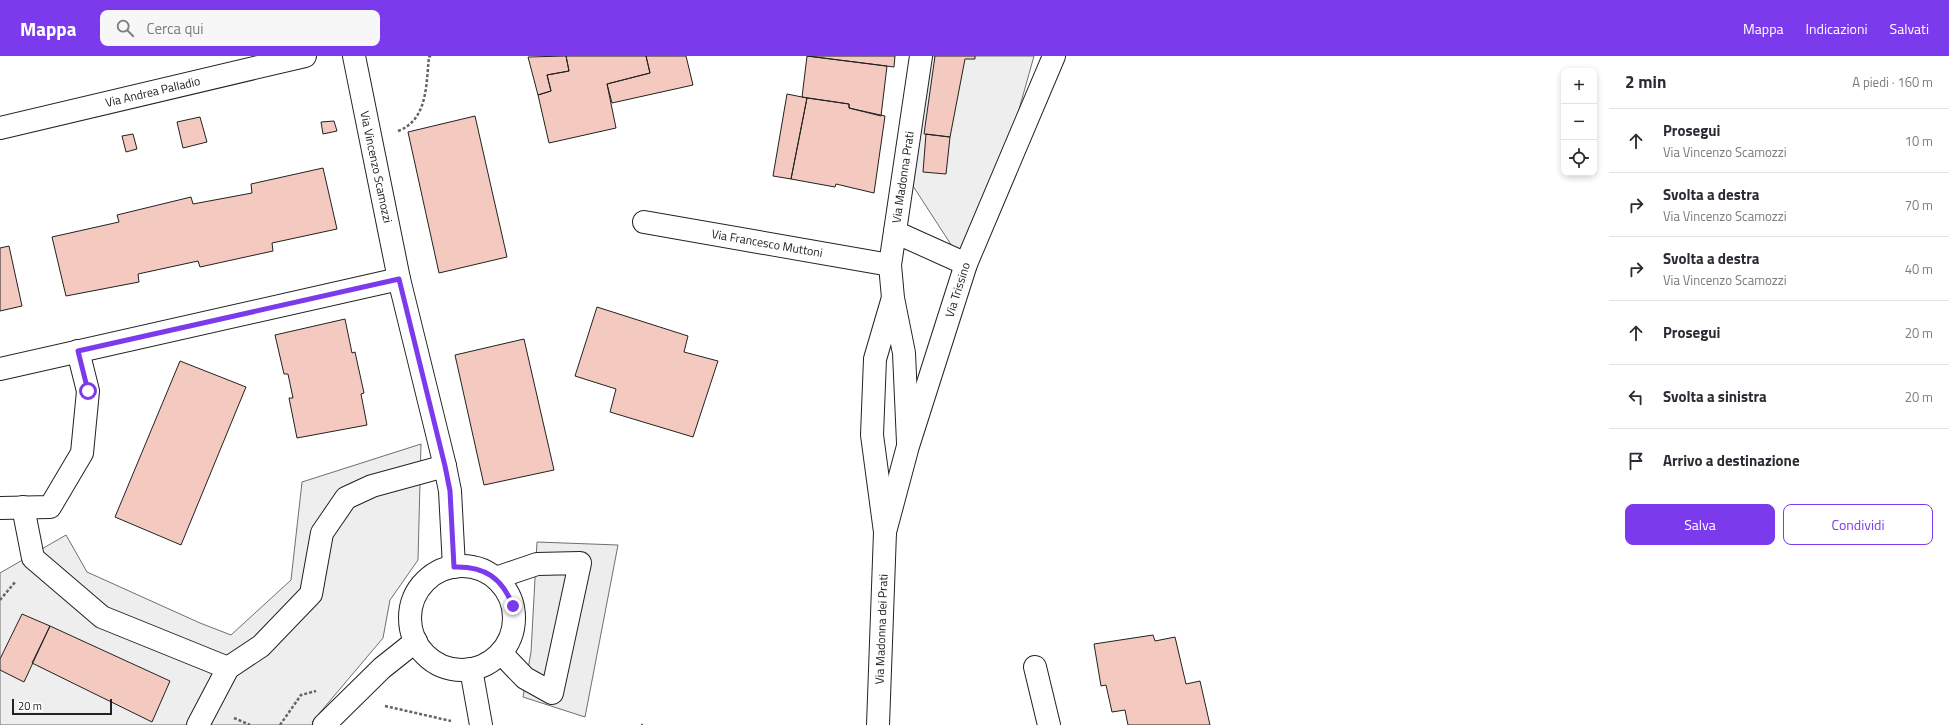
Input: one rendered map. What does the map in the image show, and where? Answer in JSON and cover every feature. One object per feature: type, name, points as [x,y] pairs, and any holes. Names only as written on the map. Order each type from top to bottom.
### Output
[{"type":"street","name":"Via Andrea Palladio","points":[[0,128],[305,56]]},
{"type":"street","name":"Via Vincenzo Scamozzi","points":[[354,56],[399,279],[450,491],[454,567]]},
{"type":"street","name":"Via Madonna Prati","points":[[908,446],[904,353],[893,298],[890,265],[921,56]]},
{"type":"street","name":"Via Trissino","points":[[885,532],[908,446],[966,264],[1054,56]]},
{"type":"street","name":"Via Francesco Muttoni","points":[[644,222],[890,265]]},
{"type":"street","points":[[895,232],[966,264]]},
{"type":"street","points":[[0,369],[399,279]]},
{"type":"street","points":[[885,532],[872,435],[875,360],[893,298]]},
{"type":"street","points":[[0,508],[50,507],[82,453],[88,391],[78,351]]},
{"type":"street","points":[[198,725],[228,668],[261,646],[311,594],[322,533],[346,498],[372,486],[445,466]]},
{"type":"street","points":[[23,507],[33,558],[102,617],[228,668]]},
{"type":"street","name":"Via Madonna dei Prati","points":[[878,725],[885,532]]},
{"type":"street","points":[[496,578],[537,564],[580,563],[552,693],[525,678],[501,654]]},
{"type":"street","points":[[469,566],[496,578],[507,591],[513,606],[514,623],[510,640],[501,654],[487,664],[471,669],[454,670],[439,664],[425,655],[416,641],[411,628],[411,614],[413,601],[420,588],[429,578],[441,571],[454,567],[469,566]]},
{"type":"street","points":[[324,725],[382,668],[416,641]]},
{"type":"street","points":[[1035,667],[1049,725]]},
{"type":"street","points":[[471,669],[481,725]]},
{"type":"path","points":[[371,142],[408,127],[424,102],[428,57],[431,56]]},
{"type":"shaded area","points":[[931,56],[1034,56],[972,277],[913,186]]},
{"type":"shaded area","points":[[421,444],[418,560],[390,600],[383,638],[312,722],[314,725],[0,725],[0,573],[66,535],[87,572],[200,623],[231,635],[291,580],[302,482]]},
{"type":"shaded area","points":[[537,542],[618,545],[585,717],[523,697],[531,652]]},
{"type":"building","points":[[566,56],[646,56],[650,73],[607,84],[616,128],[549,143],[538,95],[551,91],[547,75],[569,71]]},
{"type":"building","points":[[566,56],[569,71],[547,75],[551,91],[538,95],[528,57]]},
{"type":"building","points":[[646,56],[686,56],[693,85],[612,103],[607,84],[650,73]]},
{"type":"building","points":[[807,56],[887,66],[881,116],[849,108],[849,104],[802,97]]},
{"type":"building","points":[[807,56],[895,56],[894,67]]},
{"type":"building","points":[[935,56],[975,56],[975,59],[965,59],[950,137],[924,134]]},
{"type":"building","points":[[787,94],[807,98],[791,179],[773,176]]},
{"type":"building","points":[[807,98],[849,104],[849,108],[885,116],[874,193],[836,184],[835,187],[791,179]]},
{"type":"building","points":[[475,116],[507,257],[439,273],[408,132]]},
{"type":"building","points":[[200,117],[207,142],[183,148],[177,122]]},
{"type":"building","points":[[334,121],[337,131],[323,134],[321,122]]},
{"type":"building","points":[[133,134],[137,149],[126,152],[122,136]]},
{"type":"building","points":[[926,134],[950,137],[946,174],[923,172]]},
{"type":"building","points":[[323,168],[337,229],[272,243],[273,251],[200,267],[198,261],[138,274],[139,282],[66,296],[52,237],[119,222],[117,215],[191,197],[193,204],[252,193],[251,184]]},
{"type":"building","points":[[9,246],[22,306],[0,311],[0,248]]},
{"type":"building","points":[[597,307],[688,336],[684,352],[718,361],[693,437],[610,412],[616,389],[575,376]]},
{"type":"building","points":[[345,319],[352,353],[355,352],[364,393],[361,394],[367,425],[297,438],[289,398],[293,398],[288,374],[284,374],[275,335]]},
{"type":"building","points":[[524,339],[554,470],[484,485],[455,355]]},
{"type":"building","points":[[180,361],[246,387],[181,545],[115,517]]},
{"type":"building","points":[[22,614],[50,626],[24,682],[0,670],[0,659]]},
{"type":"building","points":[[50,626],[170,681],[152,722],[32,663]]},
{"type":"building","points":[[1153,635],[1155,641],[1175,637],[1186,684],[1200,681],[1210,725],[1128,725],[1125,710],[1112,712],[1106,685],[1101,686],[1094,644]]},
{"type":"route","points":[[88,391],[78,351],[399,279],[450,491],[454,567],[469,566],[496,578],[507,591],[513,606]]}]
